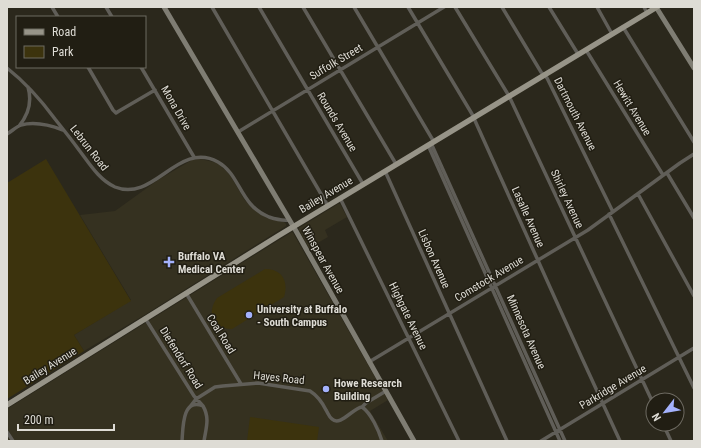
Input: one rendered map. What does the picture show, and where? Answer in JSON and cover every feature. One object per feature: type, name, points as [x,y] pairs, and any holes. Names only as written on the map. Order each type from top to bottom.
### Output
[{"type":"main road","name":"Bailey Avenue","points":[[7,405],[340,198],[656,7]]},
{"type":"street","points":[[52,7],[57,16]]},
{"type":"street","points":[[106,7],[111,16]]},
{"type":"street","name":"Winspear Avenue","points":[[164,7],[289,220],[414,441]]},
{"type":"street","points":[[212,7],[328,206]]},
{"type":"street","name":"Rounds Avenue","points":[[259,7],[363,184]]},
{"type":"street","points":[[304,7],[396,164]]},
{"type":"street","name":"Minnesota Avenue","points":[[354,7],[431,143],[526,358],[566,441]]},
{"type":"street","name":"Lasalle Avenue","points":[[408,7],[474,118],[620,441]]},
{"type":"street","name":"Suffolk Street","points":[[238,132],[444,7]]},
{"type":"street","name":"Shirley Avenue","points":[[455,7],[509,96],[648,392]]},
{"type":"street","name":"Dartmouth Avenue","points":[[502,7],[541,72],[548,78],[613,212]]},
{"type":"street","points":[[549,7],[578,54]]},
{"type":"street","points":[[597,7],[612,34]]},
{"type":"street","points":[[644,7],[647,13]]},
{"type":"street","points":[[656,7],[694,68]]},
{"type":"street","points":[[623,27],[694,142]]},
{"type":"street","name":"Hewitt Avenue","points":[[586,50],[694,218]]},
{"type":"street","name":"Lebrun Road","points":[[7,68],[47,107],[98,175],[110,185],[128,189],[140,188],[178,164],[194,157]]},
{"type":"street","points":[[89,68],[113,110],[116,112],[155,90]]},
{"type":"street","name":"Mona Drive","points":[[142,68],[194,157]]},
{"type":"street","points":[[7,134],[19,126],[24,120],[28,111],[30,98],[27,86]]},
{"type":"street","points":[[19,126],[33,123],[49,125],[64,130]]},
{"type":"street","name":"Minnesota Avenue","points":[[431,143],[459,217],[494,287]]},
{"type":"street","name":"Comstock Avenue","points":[[369,362],[576,237],[694,154]]},
{"type":"street","points":[[194,157],[206,158],[223,165],[248,201],[260,212],[280,220],[289,220]]},
{"type":"street","name":"Lisbon Avenue","points":[[385,171],[507,441]]},
{"type":"street","points":[[638,194],[694,296]]},
{"type":"street","name":"Highgate Avenue","points":[[340,198],[459,441]]},
{"type":"street","points":[[609,214],[694,388]]},
{"type":"street","points":[[459,217],[464,215]]},
{"type":"street","name":"Coal Road","points":[[186,293],[241,384]]},
{"type":"street","name":"Diefendorf Road","points":[[145,318],[196,399],[203,406]]},
{"type":"street","name":"Parkridge Avenue","points":[[541,441],[694,348]]},
{"type":"street","name":"Minnesota Avenue","points":[[526,358],[560,441]]},
{"type":"street","name":"Hayes Road","points":[[189,408],[196,399],[216,387],[241,384],[264,384],[310,391],[319,398],[331,418],[336,421],[340,421],[362,406]]},
{"type":"street","points":[[382,441],[373,421],[362,406],[386,391]]},
{"type":"street","points":[[182,441],[185,415],[189,408],[197,404],[203,406],[207,417],[204,441]]},
{"type":"street","points":[[7,432],[13,441]]},
{"type":"shaded area","name":"Buffalo VA Medical Center","points":[[200,159],[217,163],[230,175],[244,199],[250,206],[266,217],[284,222],[286,226],[84,351],[74,335],[131,300],[80,215],[115,211],[158,180],[192,160]]},
{"type":"shaded area","points":[[340,204],[347,217],[325,230],[328,237],[309,248],[299,228]]},
{"type":"shaded area","name":"University at Buffalo - South Campus","points":[[292,232],[388,400],[370,411],[388,441],[7,441],[7,409]]},
{"type":"green space","points":[[46,159],[131,301],[74,335],[84,351],[7,399],[7,183]]},
{"type":"green space","points":[[265,269],[276,271],[283,277],[286,286],[284,297],[232,329],[225,328],[216,323],[213,319],[212,309],[217,298]]},
{"type":"green space","points":[[250,417],[319,427],[317,441],[247,441]]},
{"type":"place","name":"Buffalo VA Medical Center","points":[[169,262]]},
{"type":"place","name":"University at Buffalo - South Campus","points":[[249,315]]},
{"type":"place","name":"Howe Research Building","points":[[326,389]]}]
